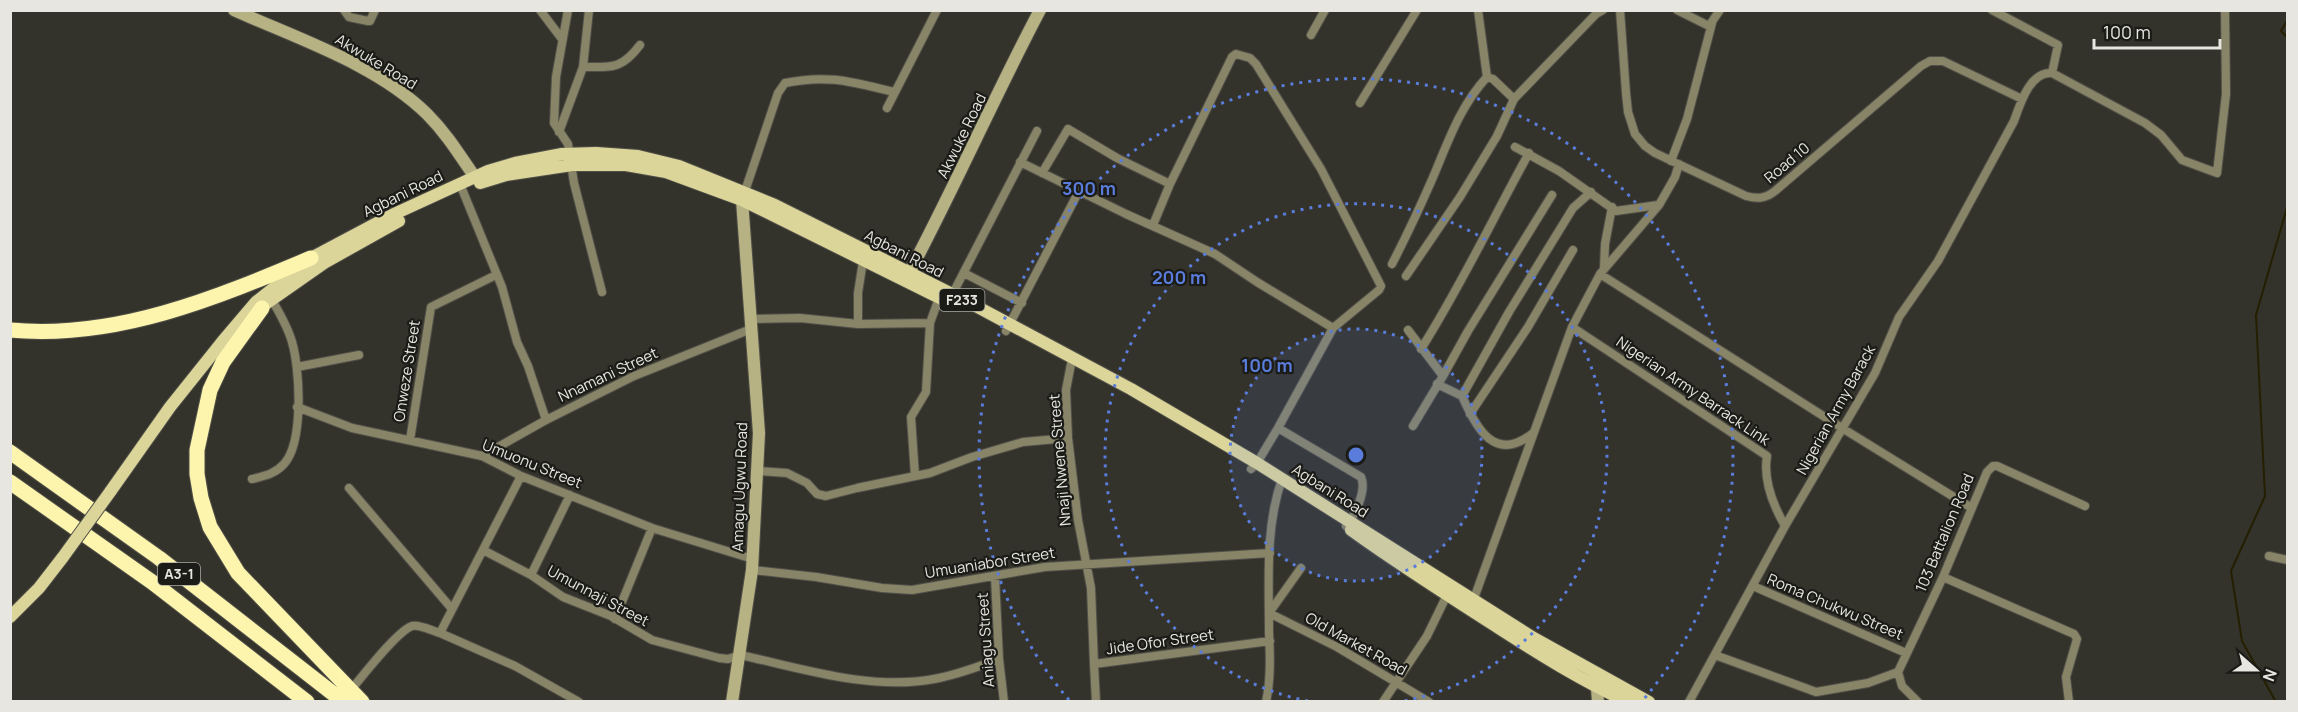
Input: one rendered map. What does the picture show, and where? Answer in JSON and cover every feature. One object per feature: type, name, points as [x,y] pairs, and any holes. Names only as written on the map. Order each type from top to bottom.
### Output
[{"type":"highway","points":[[10,330],[54,331],[99,327],[147,318],[217,297],[311,258]]},
{"type":"highway","points":[[267,304],[223,362],[210,390],[197,450],[201,498],[210,528],[238,573],[347,696],[362,702]]},
{"type":"highway","name":"A3-1","points":[[10,452],[347,696]]},
{"type":"highway","name":"A3-1","points":[[10,482],[152,582],[308,702]]},
{"type":"main road","name":"Agbani Road","points":[[10,616],[39,588],[170,407],[267,292],[311,258],[392,215],[516,163],[571,159],[596,153],[638,156],[679,166],[906,277],[939,298],[1008,328],[1131,389],[1348,524],[1597,688],[1628,702]]},
{"type":"main road","name":"Agbani Road","points":[[243,318],[267,304],[324,263],[475,180]]},
{"type":"main road","name":"Agbani Road","points":[[743,196],[863,261],[952,296],[1254,466]]},
{"type":"main road","name":"Agbani Road","points":[[1348,524],[1447,595],[1471,605],[1649,702]]},
{"type":"street","name":"Akwuke Road","points":[[234,10],[333,52],[408,98],[425,112],[448,137],[475,180]]},
{"type":"street","points":[[344,10],[349,17],[370,21],[375,10]]},
{"type":"street","points":[[540,10],[562,39]]},
{"type":"street","points":[[568,10],[562,39],[554,123],[568,142],[576,194],[602,292]]},
{"type":"street","points":[[559,132],[583,67],[589,10]]},
{"type":"street","points":[[886,108],[937,10]]},
{"type":"street","name":"Akwuke Road","points":[[906,277],[945,206],[1040,10]]},
{"type":"street","points":[[1311,35],[1325,10]]},
{"type":"street","points":[[1360,103],[1417,10]]},
{"type":"street","points":[[1478,10],[1487,77]]},
{"type":"street","points":[[1406,276],[1460,197],[1497,136],[1514,99],[1596,14],[1603,10]]},
{"type":"street","name":"Road 10","points":[[1620,10],[1626,93],[1635,134],[1645,146],[1675,163],[1755,199],[1764,198],[1775,192],[1921,66],[1930,61],[1942,61],[2022,99]]},
{"type":"street","points":[[1677,10],[1704,25],[1709,26],[1712,23]]},
{"type":"street","points":[[1471,605],[1572,327],[1602,271],[1659,205],[1676,177],[1675,163],[1712,23],[1720,10]]},
{"type":"street","points":[[1992,10],[2058,45],[2052,73],[2145,123],[2173,148],[2182,160],[2217,173],[2226,94],[2225,10]]},
{"type":"street","points":[[583,67],[620,65],[640,45]]},
{"type":"street","points":[[1153,225],[1170,184],[1233,57],[1236,54],[1250,58],[1256,64],[1321,169],[1380,282],[1379,290],[1333,328],[1278,428],[1254,466]]},
{"type":"street","name":"Nigerian Army Barack","points":[[1689,702],[1785,526],[1875,373],[1899,317],[1938,261],[1976,193],[2014,121],[2022,99],[2038,76],[2046,72],[2052,73]]},
{"type":"street","points":[[1487,77],[1493,79],[1514,99]]},
{"type":"street","points":[[1392,264],[1424,197],[1452,128],[1475,89],[1487,77]]},
{"type":"street","points":[[743,196],[777,93],[785,83],[809,78],[835,78],[894,92]]},
{"type":"street","points":[[1042,173],[1068,129],[1117,158],[1170,184]]},
{"type":"street","points":[[952,296],[1036,131]]},
{"type":"street","points":[[1515,147],[1529,153],[1591,192],[1616,211],[1659,205]]},
{"type":"street","points":[[1421,349],[1451,301],[1488,226],[1529,153]]},
{"type":"street","points":[[1020,162],[1215,254],[1333,328]]},
{"type":"street","points":[[462,189],[502,287],[517,342],[528,366],[546,420]]},
{"type":"street","points":[[1008,328],[1080,191]]},
{"type":"street","points":[[1462,396],[1509,312],[1573,208],[1591,192]]},
{"type":"street","points":[[1413,426],[1467,331],[1552,195]]},
{"type":"street","name":"Amagu Ugwu Road","points":[[732,702],[753,564],[759,433],[743,196]]},
{"type":"street","points":[[1602,271],[1612,207]]},
{"type":"street","points":[[1470,414],[1528,327],[1573,250]]},
{"type":"street","points":[[858,324],[858,293],[863,261]]},
{"type":"street","points":[[1602,271],[1842,428],[1971,507]]},
{"type":"street","points":[[964,273],[1022,303]]},
{"type":"street","name":"Onweze Street","points":[[410,440],[431,307],[496,275]]},
{"type":"street","points":[[915,476],[911,417],[926,392],[930,323],[939,298]]},
{"type":"street","points":[[252,479],[271,475],[284,464],[290,456],[295,441],[297,367],[288,328],[267,304]]},
{"type":"street","points":[[751,324],[800,318],[858,324],[930,323]]},
{"type":"street","name":"Nnamani Street","points":[[482,456],[546,420],[634,376],[751,324]]},
{"type":"street","name":"Nigerian Army Barrack Link","points":[[1572,327],[1767,456],[1768,486],[1785,526]]},
{"type":"street","points":[[1408,330],[1443,376]]},
{"type":"street","points":[[297,367],[359,355]]},
{"type":"street","name":"Nnaji Nwene Street","points":[[1071,364],[1066,390],[1068,438],[1091,588]]},
{"type":"street","points":[[1437,384],[1462,396],[1477,427],[1492,441],[1506,444],[1522,442],[1533,433]]},
{"type":"street","name":"Umuonu Street","points":[[297,407],[352,428],[482,456],[521,476],[652,528],[753,564]]},
{"type":"street","points":[[1278,428],[1361,477],[1364,488],[1348,524]]},
{"type":"street","points":[[758,471],[787,473],[807,483],[817,494],[826,496],[915,476],[1023,442],[1068,438]]},
{"type":"street","name":"103 Battalion Road","points":[[1899,672],[1943,578],[1971,507],[1987,472],[1993,466],[1996,465],[2085,506]]},
{"type":"street","points":[[440,633],[521,476]]},
{"type":"street","points":[[1266,702],[1270,641],[1270,553],[1275,502],[1281,483]]},
{"type":"street","points":[[349,488],[452,609]]},
{"type":"street","name":"Umunnaji Street","points":[[570,495],[531,575],[563,597],[615,619],[652,640],[728,659],[740,655],[836,676],[899,681],[934,679],[999,659]]},
{"type":"street","points":[[615,619],[652,528]]},
{"type":"street","points":[[483,550],[531,575]]},
{"type":"street","name":"Umuaniabor Street","points":[[753,564],[898,590],[933,587],[1045,567],[1270,553]]},
{"type":"street","points":[[2269,556],[2288,560]]},
{"type":"street","points":[[1269,613],[1301,568]]},
{"type":"street","name":"Aniagu Street","points":[[995,577],[999,659],[1004,702]]},
{"type":"street","points":[[1943,578],[2069,630],[2077,639],[2066,677],[2068,702]]},
{"type":"street","name":"Roma Chukwu Street","points":[[1753,586],[1906,653]]},
{"type":"street","name":"Jide Ofor Street","points":[[1091,588],[1094,664],[1270,641]]},
{"type":"street","points":[[1383,702],[1432,627],[1447,595]]},
{"type":"street","name":"Old Market Road","points":[[1269,613],[1396,681],[1429,702]]},
{"type":"street","points":[[347,696],[383,652],[407,629],[417,626],[440,633],[515,666],[579,702]]},
{"type":"street","points":[[1715,655],[1815,692],[1868,682],[1899,672],[1902,686],[1918,702]]},
{"type":"street","points":[[1094,664],[1096,702]]},
{"type":"street","points":[[1598,702],[1597,688],[1603,676]]},
{"type":"waterway","points":[[2288,19],[2281,31],[2288,38]]},
{"type":"waterway","points":[[2276,702],[2242,641],[2231,571],[2265,496],[2256,315],[2288,204]]}]
